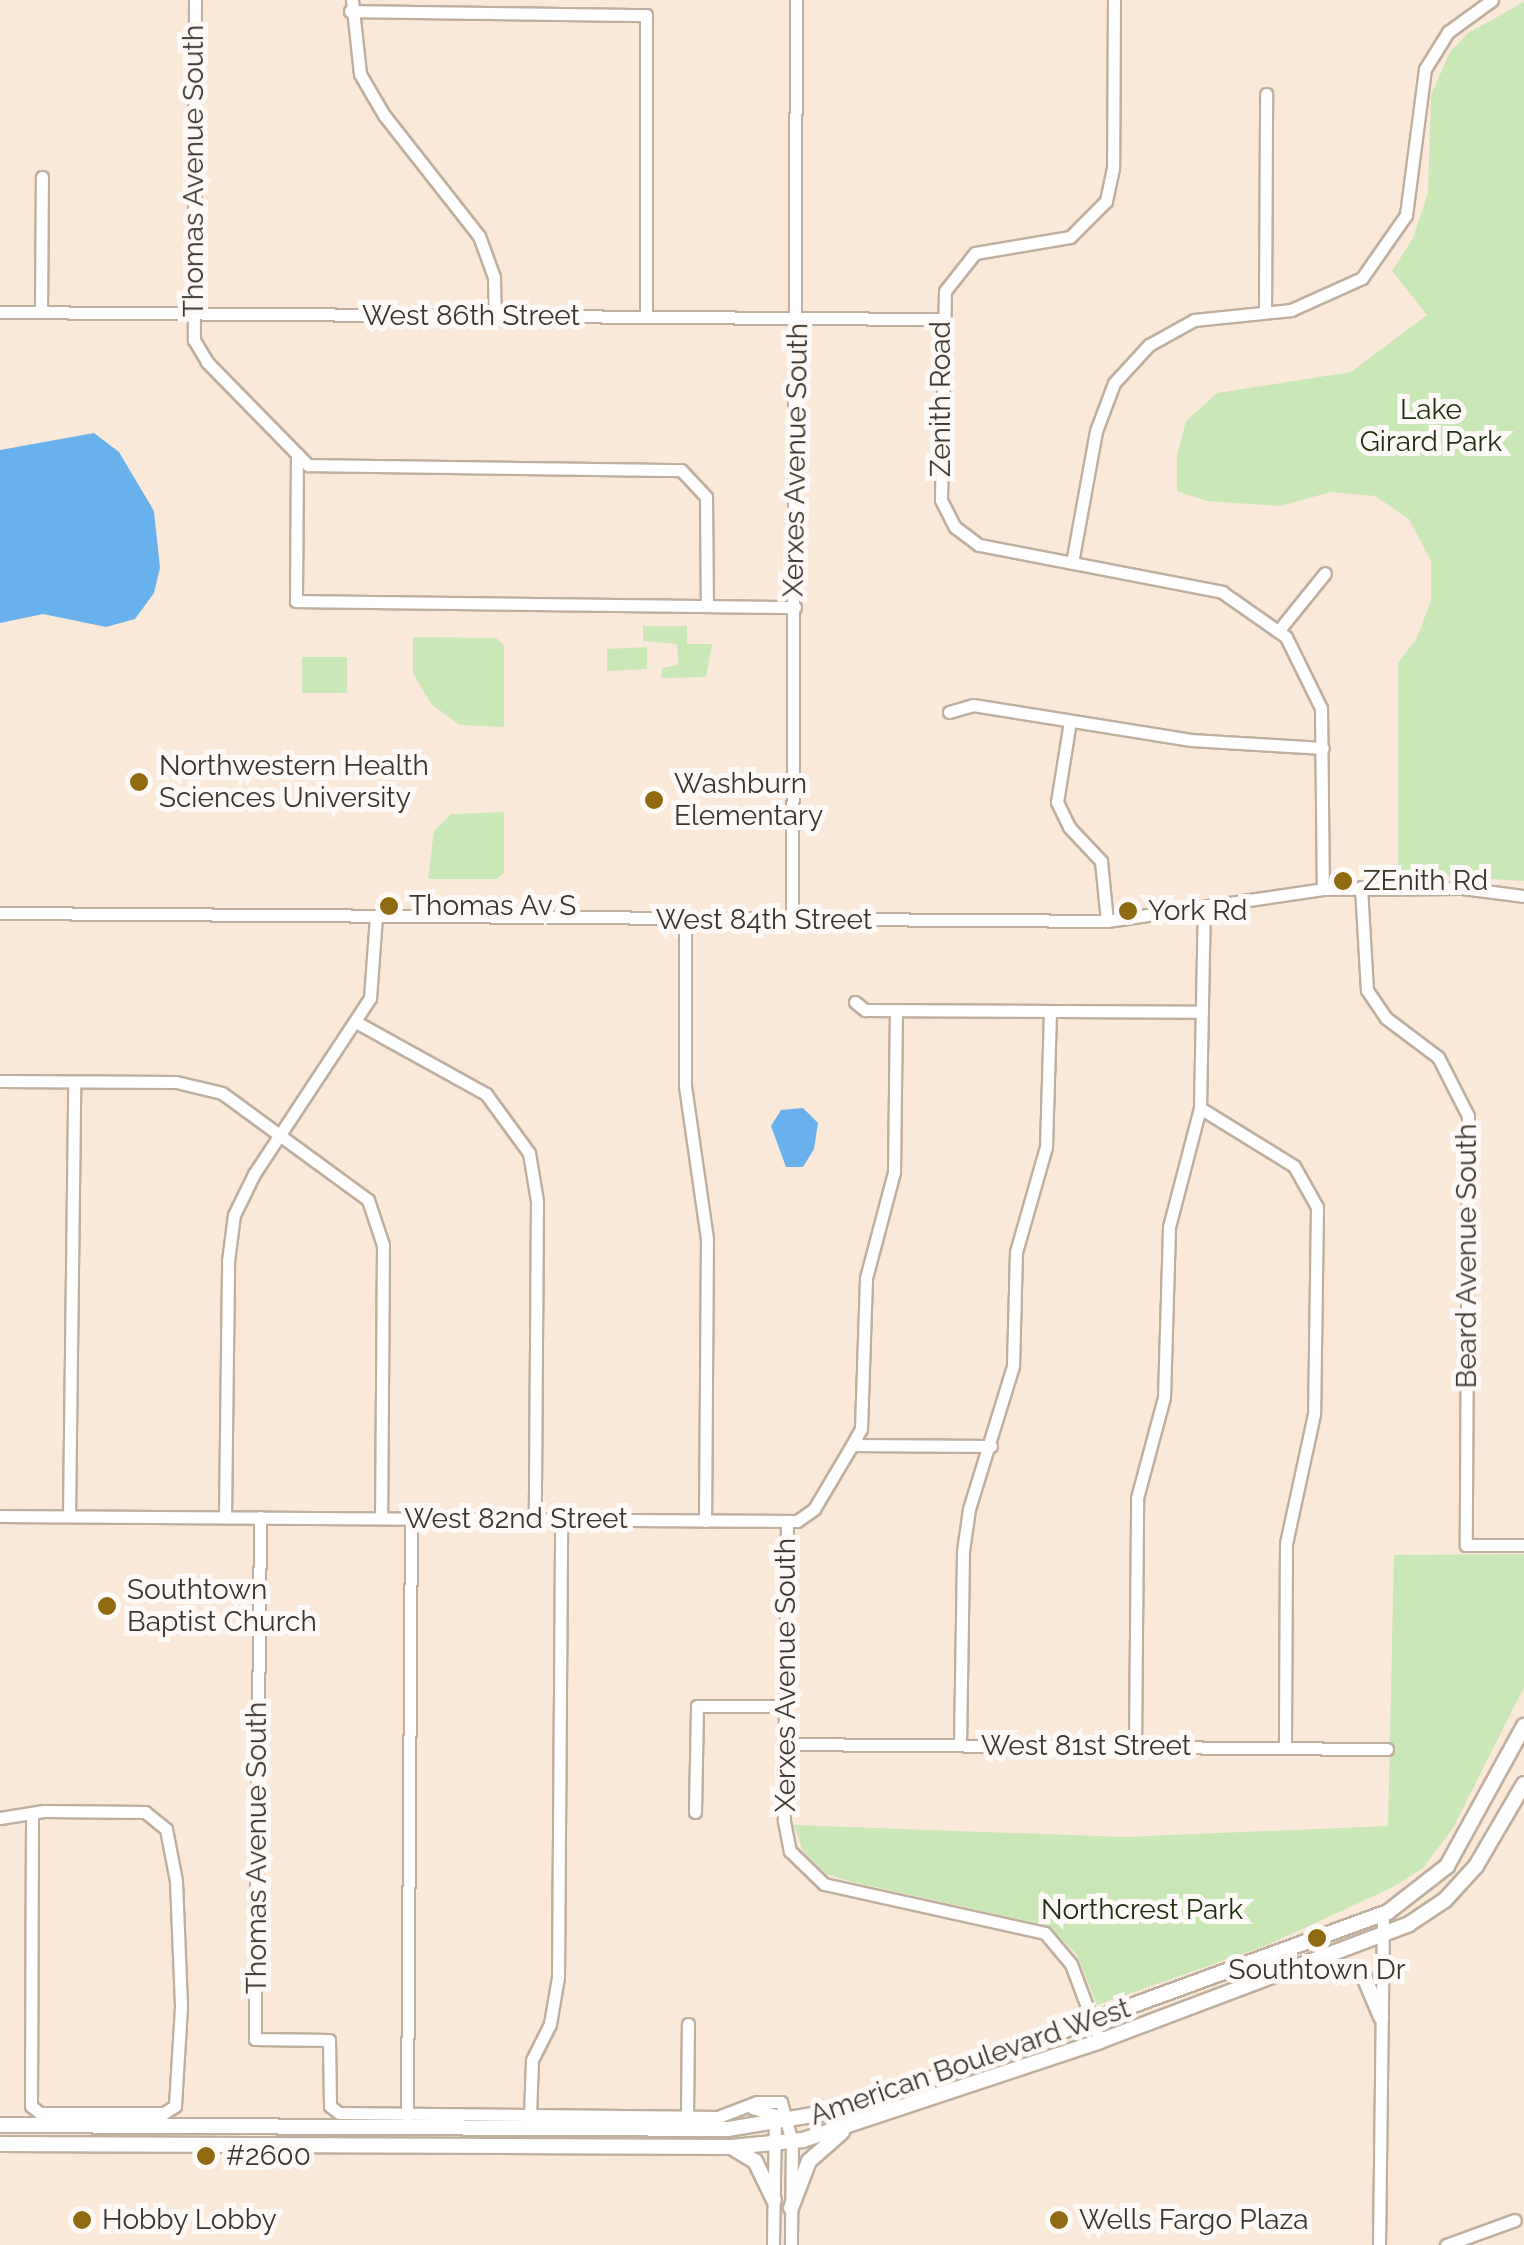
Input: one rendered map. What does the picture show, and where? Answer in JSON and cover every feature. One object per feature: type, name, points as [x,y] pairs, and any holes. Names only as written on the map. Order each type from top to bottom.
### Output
[{"type":"main road","name":"American Boulevard West","points":[[0,2125],[322,2128],[783,2124],[850,2109],[1383,1914],[1447,1866],[1524,1726]]},
{"type":"main road","name":"American Boulevard West","points":[[0,2144],[732,2147],[784,2143],[847,2128],[1383,1936],[1445,1900],[1476,1866],[1524,1784]]},
{"type":"main road","points":[[1314,1961],[1362,1972],[1382,2017]]},
{"type":"main road","points":[[322,2128],[322,2146]]},
{"type":"main road","points":[[792,2208],[809,2161],[847,2128]]},
{"type":"main road","points":[[732,2147],[755,2161],[774,2200]]},
{"type":"street","name":"Thomas Avenue South","points":[[195,0],[192,314],[199,352],[297,454]]},
{"type":"street","name":"Xerxes Avenue South","points":[[792,920],[798,318],[796,0]]},
{"type":"street","name":"Zenith Road","points":[[1114,0],[1113,168],[1106,201],[1070,237],[974,253],[951,276],[941,319],[940,485],[946,514],[979,545],[1222,592],[1280,630],[1314,682],[1324,748],[1323,889]]},
{"type":"street","points":[[1072,562],[1102,406],[1130,362],[1194,320],[1264,312],[1328,298],[1380,260],[1409,202],[1425,69],[1448,32],[1492,0]]},
{"type":"street","points":[[495,316],[494,277],[479,236],[370,96],[354,52],[351,6],[646,15],[646,317]]},
{"type":"street","points":[[1264,312],[1266,94]]},
{"type":"street","points":[[41,312],[42,177]]},
{"type":"street","name":"West 86th Street","points":[[0,312],[941,319]]},
{"type":"street","points":[[297,454],[308,464],[668,468],[701,485],[708,510],[707,606]]},
{"type":"street","points":[[297,454],[296,602],[795,607]]},
{"type":"street","points":[[1280,630],[1325,574]]},
{"type":"street","points":[[949,712],[973,705],[1191,740],[1324,748]]},
{"type":"street","points":[[1070,720],[1055,818],[1102,860],[1107,920]]},
{"type":"street","name":"Beard Avenue South","points":[[1361,888],[1367,990],[1386,1018],[1438,1058],[1468,1116],[1466,1545],[1524,1545]]},
{"type":"street","name":"West 84th Street","points":[[0,914],[1107,920],[1323,889],[1524,896]]},
{"type":"street","points":[[1135,1747],[1137,1498],[1164,1397],[1168,1227],[1200,1108],[1204,906]]},
{"type":"street","points":[[225,1517],[229,1238],[242,1194],[356,1022],[374,986],[376,917]]},
{"type":"street","points":[[685,919],[685,1086],[707,1239],[706,1520]]},
{"type":"street","points":[[855,1002],[865,1010],[1202,1012]]},
{"type":"street","points":[[787,1521],[814,1509],[861,1429],[866,1278],[894,1172],[896,1010]]},
{"type":"street","points":[[960,1746],[963,1551],[1012,1366],[1016,1252],[1046,1147],[1050,1011]]},
{"type":"street","points":[[356,1022],[486,1094],[529,1153],[537,1202],[535,1519]]},
{"type":"street","points":[[0,1081],[200,1086],[243,1103],[356,1188],[382,1229],[381,1518]]},
{"type":"street","points":[[69,1516],[74,1082]]},
{"type":"street","points":[[1200,1108],[1294,1166],[1317,1206],[1314,1414],[1286,1544],[1286,1748]]},
{"type":"street","points":[[852,1445],[991,1446]]},
{"type":"street","name":"West 82nd Street","points":[[0,1516],[787,1521]]},
{"type":"street","name":"Thomas Avenue South","points":[[260,1517],[255,2039],[330,2040],[330,2106],[339,2113],[407,2115]]},
{"type":"street","points":[[411,1519],[407,2115],[718,2117],[771,2099],[782,2102],[792,2208],[791,2245]]},
{"type":"street","points":[[530,2115],[532,2060],[550,2024],[558,1977],[562,1520]]},
{"type":"street","name":"Xerxes Avenue South","points":[[787,1521],[785,1836],[810,1876],[1045,1933],[1064,1952],[1100,2040]]},
{"type":"street","points":[[695,1812],[698,1706],[785,1706]]},
{"type":"street","name":"West 81st Street","points":[[784,1744],[1387,1749]]},
{"type":"street","points":[[0,1818],[32,1818],[43,1811],[145,1812],[166,1829],[176,1882],[181,2007],[175,2106],[164,2114],[40,2113],[31,2106],[32,1818]]},
{"type":"street","points":[[1380,2245],[1383,1914]]},
{"type":"street","points":[[687,2115],[688,2024]]},
{"type":"street","points":[[774,2245],[774,2200],[784,2143]]},
{"type":"street","points":[[1446,2245],[1515,2220]]},
{"type":"green space","name":"Lake Girard Park","points":[[1524,2],[1524,881],[1398,873],[1398,663],[1417,638],[1431,600],[1431,561],[1409,519],[1375,496],[1331,492],[1280,506],[1207,501],[1177,491],[1177,455],[1186,421],[1217,393],[1351,372],[1427,315],[1392,271],[1413,238],[1428,193],[1431,95],[1450,52],[1468,33]]},
{"type":"green space","points":[[643,626],[687,626],[687,644],[712,644],[706,677],[661,678],[662,668],[678,665],[677,644],[643,641]]},
{"type":"green space","points":[[413,637],[496,638],[504,645],[504,727],[460,725],[431,704],[413,673]]},
{"type":"green space","points":[[647,647],[647,669],[607,671],[607,649]]},
{"type":"green space","points":[[302,657],[347,657],[347,693],[302,693]]},
{"type":"green space","points":[[504,812],[504,873],[497,879],[428,879],[434,831],[451,814]]},
{"type":"green space","name":"Northcrest Park","points":[[1524,1554],[1524,1687],[1453,1828],[1423,1868],[1391,1888],[1265,1946],[1097,2005],[1077,1955],[1049,1926],[826,1874],[803,1851],[794,1825],[1124,1837],[1388,1826],[1394,1555]]},
{"type":"water","points":[[94,433],[119,452],[154,511],[160,568],[154,593],[135,619],[106,627],[43,614],[0,623],[0,450]]},
{"type":"water","points":[[803,1108],[818,1123],[814,1149],[803,1167],[786,1167],[771,1126],[781,1110]]},
{"type":"place","name":"Northwestern Health Sciences University","points":[[139,782]]},
{"type":"place","name":"Washburn Elementary","points":[[654,800]]},
{"type":"place","name":"ZEnith Rd","points":[[1343,881]]},
{"type":"place","name":"Thomas Av S","points":[[389,906]]},
{"type":"place","name":"York Rd","points":[[1128,911]]},
{"type":"place","name":"Southtown Baptist Church","points":[[107,1606]]},
{"type":"place","name":"Southtown Dr","points":[[1317,1938]]},
{"type":"place","name":"#2600","points":[[206,2156]]},
{"type":"place","name":"Hobby Lobby","points":[[82,2220]]},
{"type":"place","name":"Wells Fargo Plaza","points":[[1059,2220]]}]
